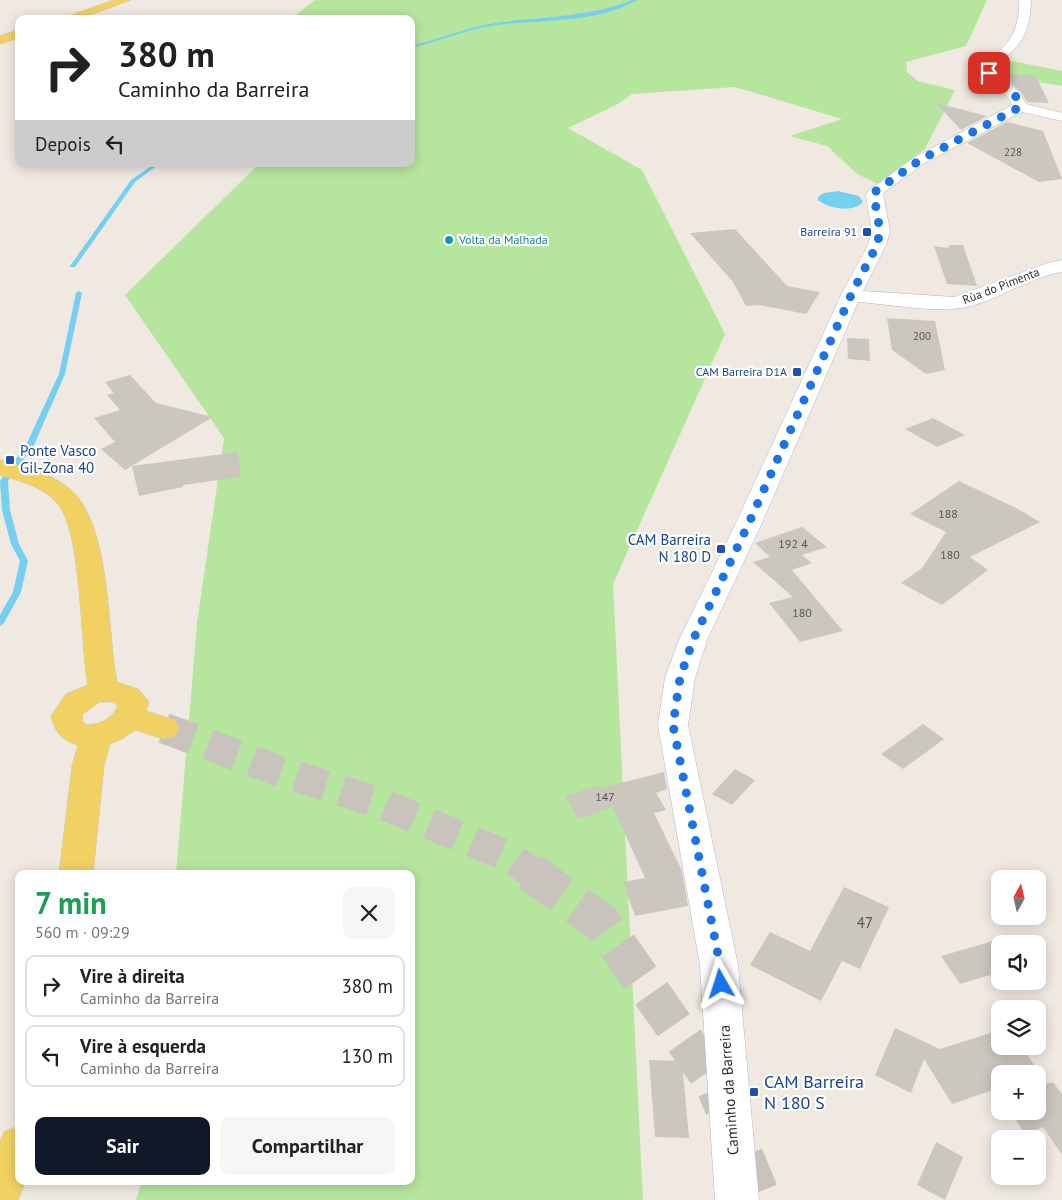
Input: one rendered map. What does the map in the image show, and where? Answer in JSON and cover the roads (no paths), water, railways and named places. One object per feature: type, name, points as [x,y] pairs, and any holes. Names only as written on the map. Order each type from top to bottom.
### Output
[{"type":"main road","points":[[78,15],[125,0]]},
{"type":"main road","points":[[0,40],[15,35]]},
{"type":"main road","points":[[0,467],[29,477],[58,491],[76,510],[82,529],[92,580],[97,649],[104,691]]},
{"type":"main road","points":[[114,691],[129,697],[134,702],[131,717],[123,726],[110,733],[96,736],[76,734],[70,729],[66,716],[69,709],[79,700],[93,693],[114,691]]},
{"type":"main road","points":[[131,717],[164,728]]},
{"type":"main road","points":[[76,870],[88,766],[96,736]]},
{"type":"main road","points":[[0,1191],[15,1155]]},
{"type":"street","points":[[1025,0],[1026,14],[1015,41],[1001,53],[989,73],[1011,91],[1019,101],[1020,107],[1062,117]]},
{"type":"street","name":"Caminho da Barreira","points":[[737,1200],[720,965],[673,725],[680,678],[693,640],[748,525],[878,239],[880,231],[874,196],[876,191],[920,160],[1020,107]]},
{"type":"street","name":"Rùa do Pimenta","points":[[851,296],[954,303],[968,300],[1028,274],[1062,266]]},
{"type":"water","points":[[838,191],[859,196],[863,202],[847,209],[828,206],[818,200],[818,197],[824,193]]},
{"type":"waterway","points":[[415,46],[477,27],[597,13],[635,0]]},
{"type":"waterway","points":[[73,266],[133,181],[153,167]]},
{"type":"waterway","points":[[0,623],[17,592],[24,561],[15,544],[6,510],[4,481],[30,445],[62,374],[79,293]]},
{"type":"tunnel","points":[[164,728],[276,770],[377,802],[510,857],[532,873]]},
{"type":"tunnel","points":[[530,872],[602,923],[713,1081],[724,1107]]},
{"type":"tunnel","points":[[744,1156],[762,1200]]},
{"type":"place","name":"Barreira 91","points":[[867,232]]},
{"type":"place","name":"Volta da Malhada","points":[[449,240]]},
{"type":"place","name":"CAM Barreira D1A","points":[[797,372]]},
{"type":"place","name":"Ponte Vasco Gil-Zona 40","points":[[10,460]]},
{"type":"place","name":"CAM Barreira N 180 D","points":[[721,549]]},
{"type":"place","name":"CAM Barreira N 180 S","points":[[754,1092]]}]
